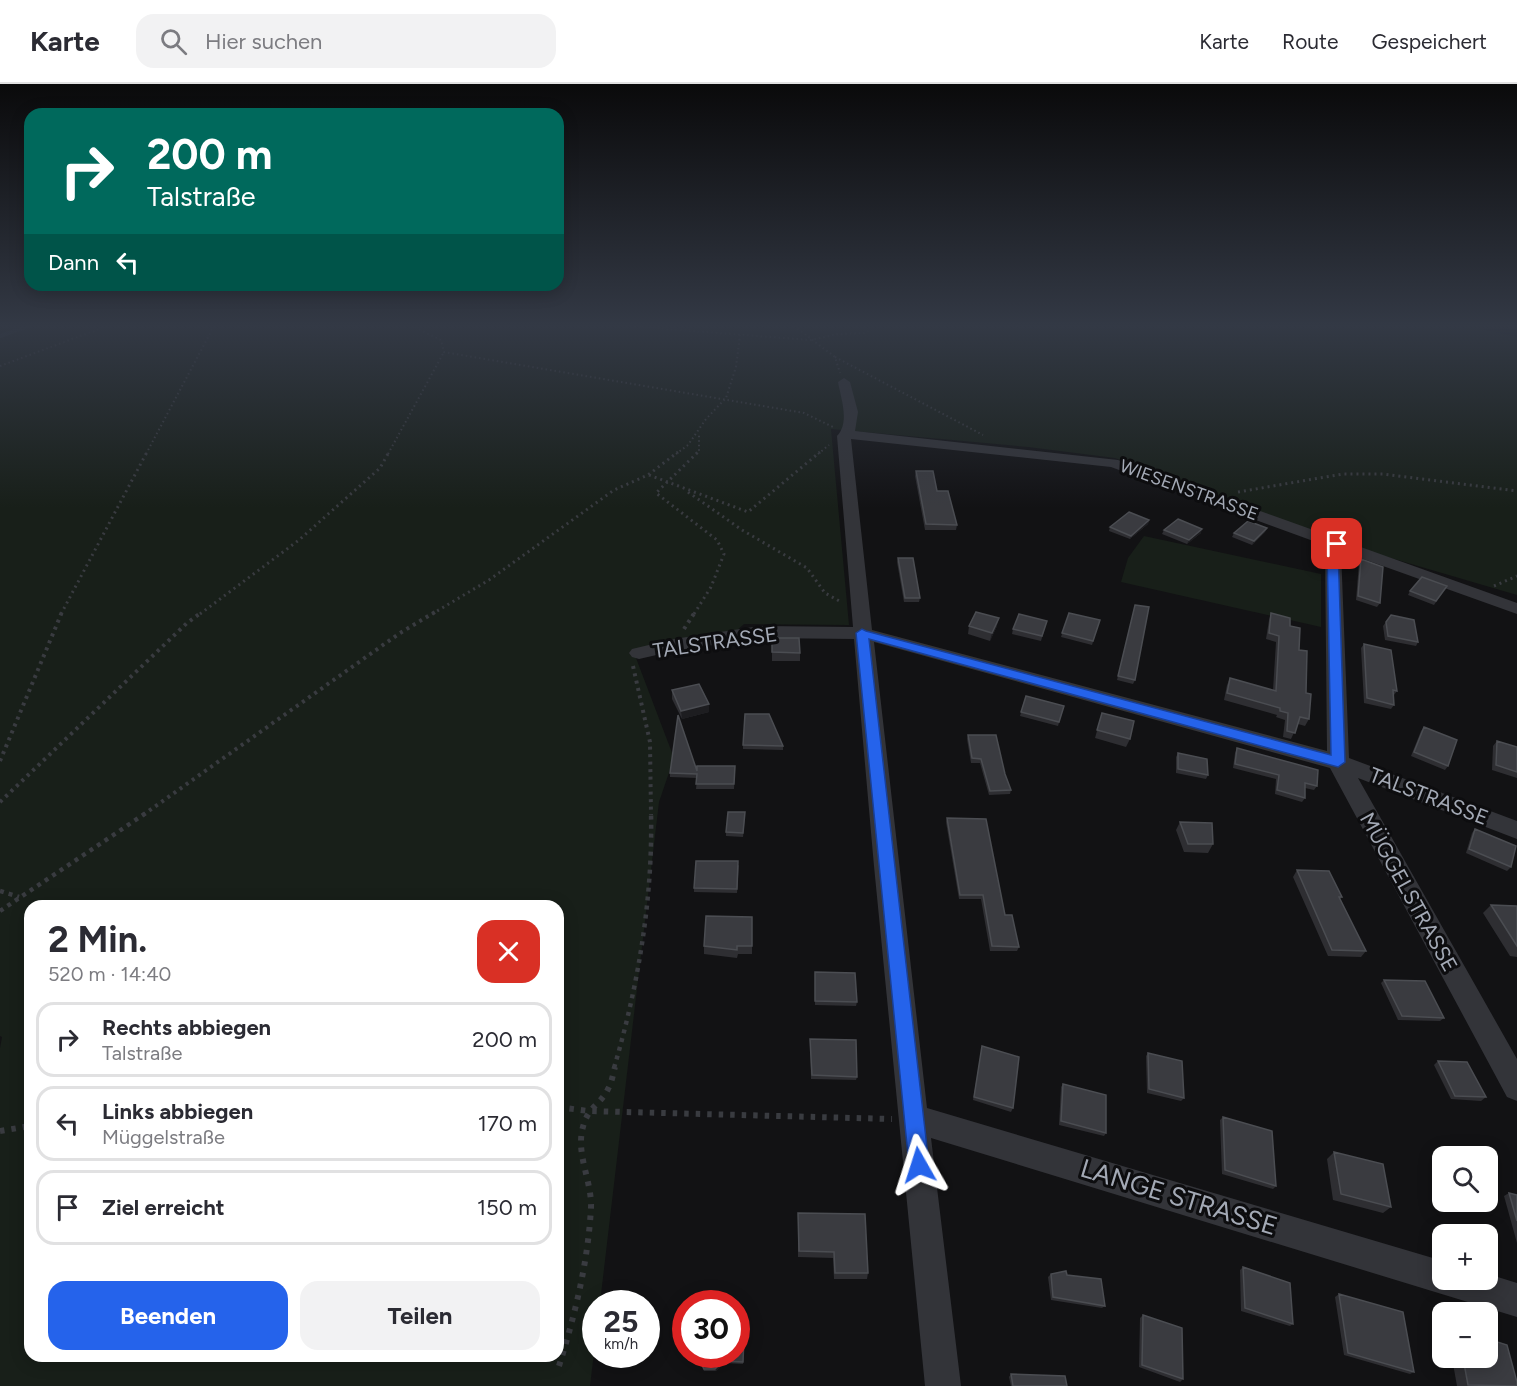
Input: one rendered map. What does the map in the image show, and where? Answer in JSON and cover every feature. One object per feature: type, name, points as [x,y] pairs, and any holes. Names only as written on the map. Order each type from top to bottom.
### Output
[{"type":"street","points":[[844,387],[851,412],[845,437],[861,623],[943,1386]]},
{"type":"street","name":"WIESENSTRASSE","points":[[845,437],[996,449],[1104,461],[1517,609]]},
{"type":"street","name":"MÜGGELSTRASSE","points":[[1337,544],[1333,549],[1338,762],[1517,1087]]},
{"type":"street","name":"TALSTRASSE","points":[[639,653],[674,645],[760,632],[861,623],[1338,762],[1517,830]]},
{"type":"street","name":"LANGE STRASSE","points":[[914,1120],[941,1125],[1432,1275]]},
{"type":"street","points":[[1483,1290],[1517,1300]]},
{"type":"path","points":[[0,761],[58,620],[182,387]]},
{"type":"path","points":[[0,802],[187,623],[299,540],[380,468],[425,387]]},
{"type":"path","points":[[652,387],[804,413],[845,437]]},
{"type":"path","points":[[0,911],[148,811],[400,633],[489,580],[614,490],[648,475],[688,445],[706,419],[726,398],[730,387]]},
{"type":"path","points":[[893,387],[996,442],[996,449]]},
{"type":"path","points":[[674,645],[711,587],[724,554],[717,540],[656,493],[699,451],[699,432]]},
{"type":"path","points":[[648,475],[748,512],[828,445],[845,437]]},
{"type":"path","points":[[1204,495],[1257,490],[1343,474],[1383,474],[1517,491]]},
{"type":"path","points":[[683,488],[742,530],[807,568],[825,593],[861,623]]},
{"type":"path","points":[[564,1350],[572,1324],[586,1255],[591,1205],[582,1150],[582,1132],[588,1112],[608,1090],[631,1012],[652,846],[650,742],[633,668],[634,657],[639,653]]},
{"type":"path","points":[[0,891],[18,897]]},
{"type":"path","points":[[564,1108],[588,1112],[914,1120]]},
{"type":"path","points":[[0,1131],[24,1127]]},
{"type":"path","points":[[559,1366],[560,1362]]},
{"type":"shaded area","points":[[0,387],[1517,387],[1517,595],[1360,549],[1115,458],[1028,447],[831,429],[849,625],[744,624],[725,641],[636,658],[674,758],[659,802],[602,1290],[582,1290],[582,1368],[592,1368],[590,1386],[0,1386],[0,1048],[2,1037],[0,1036]]},
{"type":"shaded area","points":[[1144,536],[1321,574],[1321,627],[1121,582],[1128,558]]},
{"type":"building","points":[[916,471],[933,471],[937,491],[948,491],[957,525],[926,524]]},
{"type":"building","points":[[1129,512],[1149,520],[1131,536],[1110,527]]},
{"type":"building","points":[[1178,519],[1202,529],[1189,540],[1164,530]]},
{"type":"building","points":[[1248,521],[1267,528],[1254,541],[1234,533]]},
{"type":"building","points":[[898,558],[913,558],[920,598],[905,598]]},
{"type":"building","points":[[1361,559],[1383,567],[1380,603],[1358,596]]},
{"type":"building","points":[[1422,577],[1447,586],[1436,601],[1410,591]]},
{"type":"building","points":[[1135,605],[1149,607],[1135,680],[1118,676]]},
{"type":"building","points":[[976,612],[999,618],[992,633],[969,626]]},
{"type":"building","points":[[1069,613],[1100,620],[1093,641],[1062,633]]},
{"type":"building","points":[[1271,613],[1290,618],[1290,626],[1300,628],[1299,650],[1307,651],[1306,693],[1311,694],[1309,719],[1300,717],[1295,733],[1287,731],[1288,713],[1280,711],[1280,708],[1227,693],[1230,678],[1276,691],[1279,636],[1269,633]]},
{"type":"building","points":[[1019,614],[1047,621],[1042,636],[1013,629]]},
{"type":"building","points":[[1391,615],[1414,620],[1418,642],[1388,636],[1386,622]]},
{"type":"building","points":[[772,638],[799,638],[800,653],[772,652]]},
{"type":"building","points":[[1364,644],[1391,650],[1397,691],[1393,690],[1394,705],[1367,698]]},
{"type":"building","points":[[699,684],[709,704],[681,711],[672,690]]},
{"type":"building","points":[[1026,696],[1064,706],[1059,722],[1021,712]]},
{"type":"building","points":[[1102,713],[1134,721],[1130,739],[1097,730]]},
{"type":"building","points":[[745,714],[769,714],[783,746],[743,745]]},
{"type":"building","points":[[678,715],[697,771],[697,766],[735,766],[734,784],[696,784],[697,774],[670,773]]},
{"type":"building","points":[[1424,727],[1457,740],[1448,766],[1414,752]]},
{"type":"building","points":[[968,735],[996,735],[1011,790],[990,791],[981,759],[972,758]]},
{"type":"building","points":[[1497,741],[1517,747],[1517,772],[1496,765]]},
{"type":"building","points":[[1237,748],[1318,770],[1317,786],[1305,783],[1305,798],[1277,790],[1279,775],[1235,764]]},
{"type":"building","points":[[1178,753],[1207,759],[1208,775],[1178,769]]},
{"type":"building","points":[[728,812],[745,812],[743,833],[726,832]]},
{"type":"building","points":[[947,818],[986,819],[1005,915],[1012,915],[1019,947],[992,946],[983,895],[960,895]]},
{"type":"building","points":[[1180,822],[1212,823],[1213,844],[1188,844]]},
{"type":"building","points":[[1475,829],[1516,846],[1511,867],[1469,849]]},
{"type":"building","points":[[696,861],[738,861],[737,889],[694,888]]},
{"type":"building","points":[[1297,870],[1329,871],[1342,897],[1339,897],[1366,951],[1332,950]]},
{"type":"building","points":[[1491,905],[1517,906],[1517,946]]},
{"type":"building","points":[[706,916],[752,917],[752,946],[737,946],[737,950],[704,946]]},
{"type":"building","points":[[815,972],[855,973],[857,1002],[815,1001]]},
{"type":"building","points":[[1384,980],[1425,981],[1444,1018],[1402,1016]]},
{"type":"building","points":[[810,1039],[856,1040],[857,1077],[812,1075]]},
{"type":"building","points":[[982,1046],[1019,1057],[1013,1108],[974,1097]]},
{"type":"building","points":[[1148,1053],[1182,1061],[1184,1098],[1149,1089]]},
{"type":"building","points":[[1438,1061],[1467,1062],[1486,1097],[1455,1096]]},
{"type":"building","points":[[1063,1084],[1106,1095],[1106,1133],[1061,1121]]},
{"type":"building","points":[[1223,1117],[1272,1131],[1276,1186],[1225,1170]]},
{"type":"building","points":[[1334,1152],[1383,1164],[1391,1207],[1341,1194]]},
{"type":"building","points":[[1509,1193],[1517,1195],[1517,1221]]},
{"type":"building","points":[[798,1213],[865,1214],[868,1273],[835,1273],[834,1252],[799,1251]]},
{"type":"building","points":[[1243,1267],[1290,1283],[1293,1324],[1245,1308]]},
{"type":"building","points":[[1066,1271],[1067,1275],[1101,1279],[1105,1306],[1053,1297],[1051,1274]]},
{"type":"building","points":[[1339,1294],[1403,1312],[1414,1372],[1348,1353]]},
{"type":"building","points":[[1143,1315],[1182,1328],[1183,1379],[1142,1365]]},
{"type":"building","points":[[1498,1342],[1507,1345],[1517,1386],[1468,1385],[1465,1368],[1498,1368]]},
{"type":"building","points":[[1011,1374],[1065,1376],[1067,1386],[1013,1386]]},
{"type":"route","points":[[919,1165],[862,633],[1338,762],[1333,549],[1337,544]]}]
